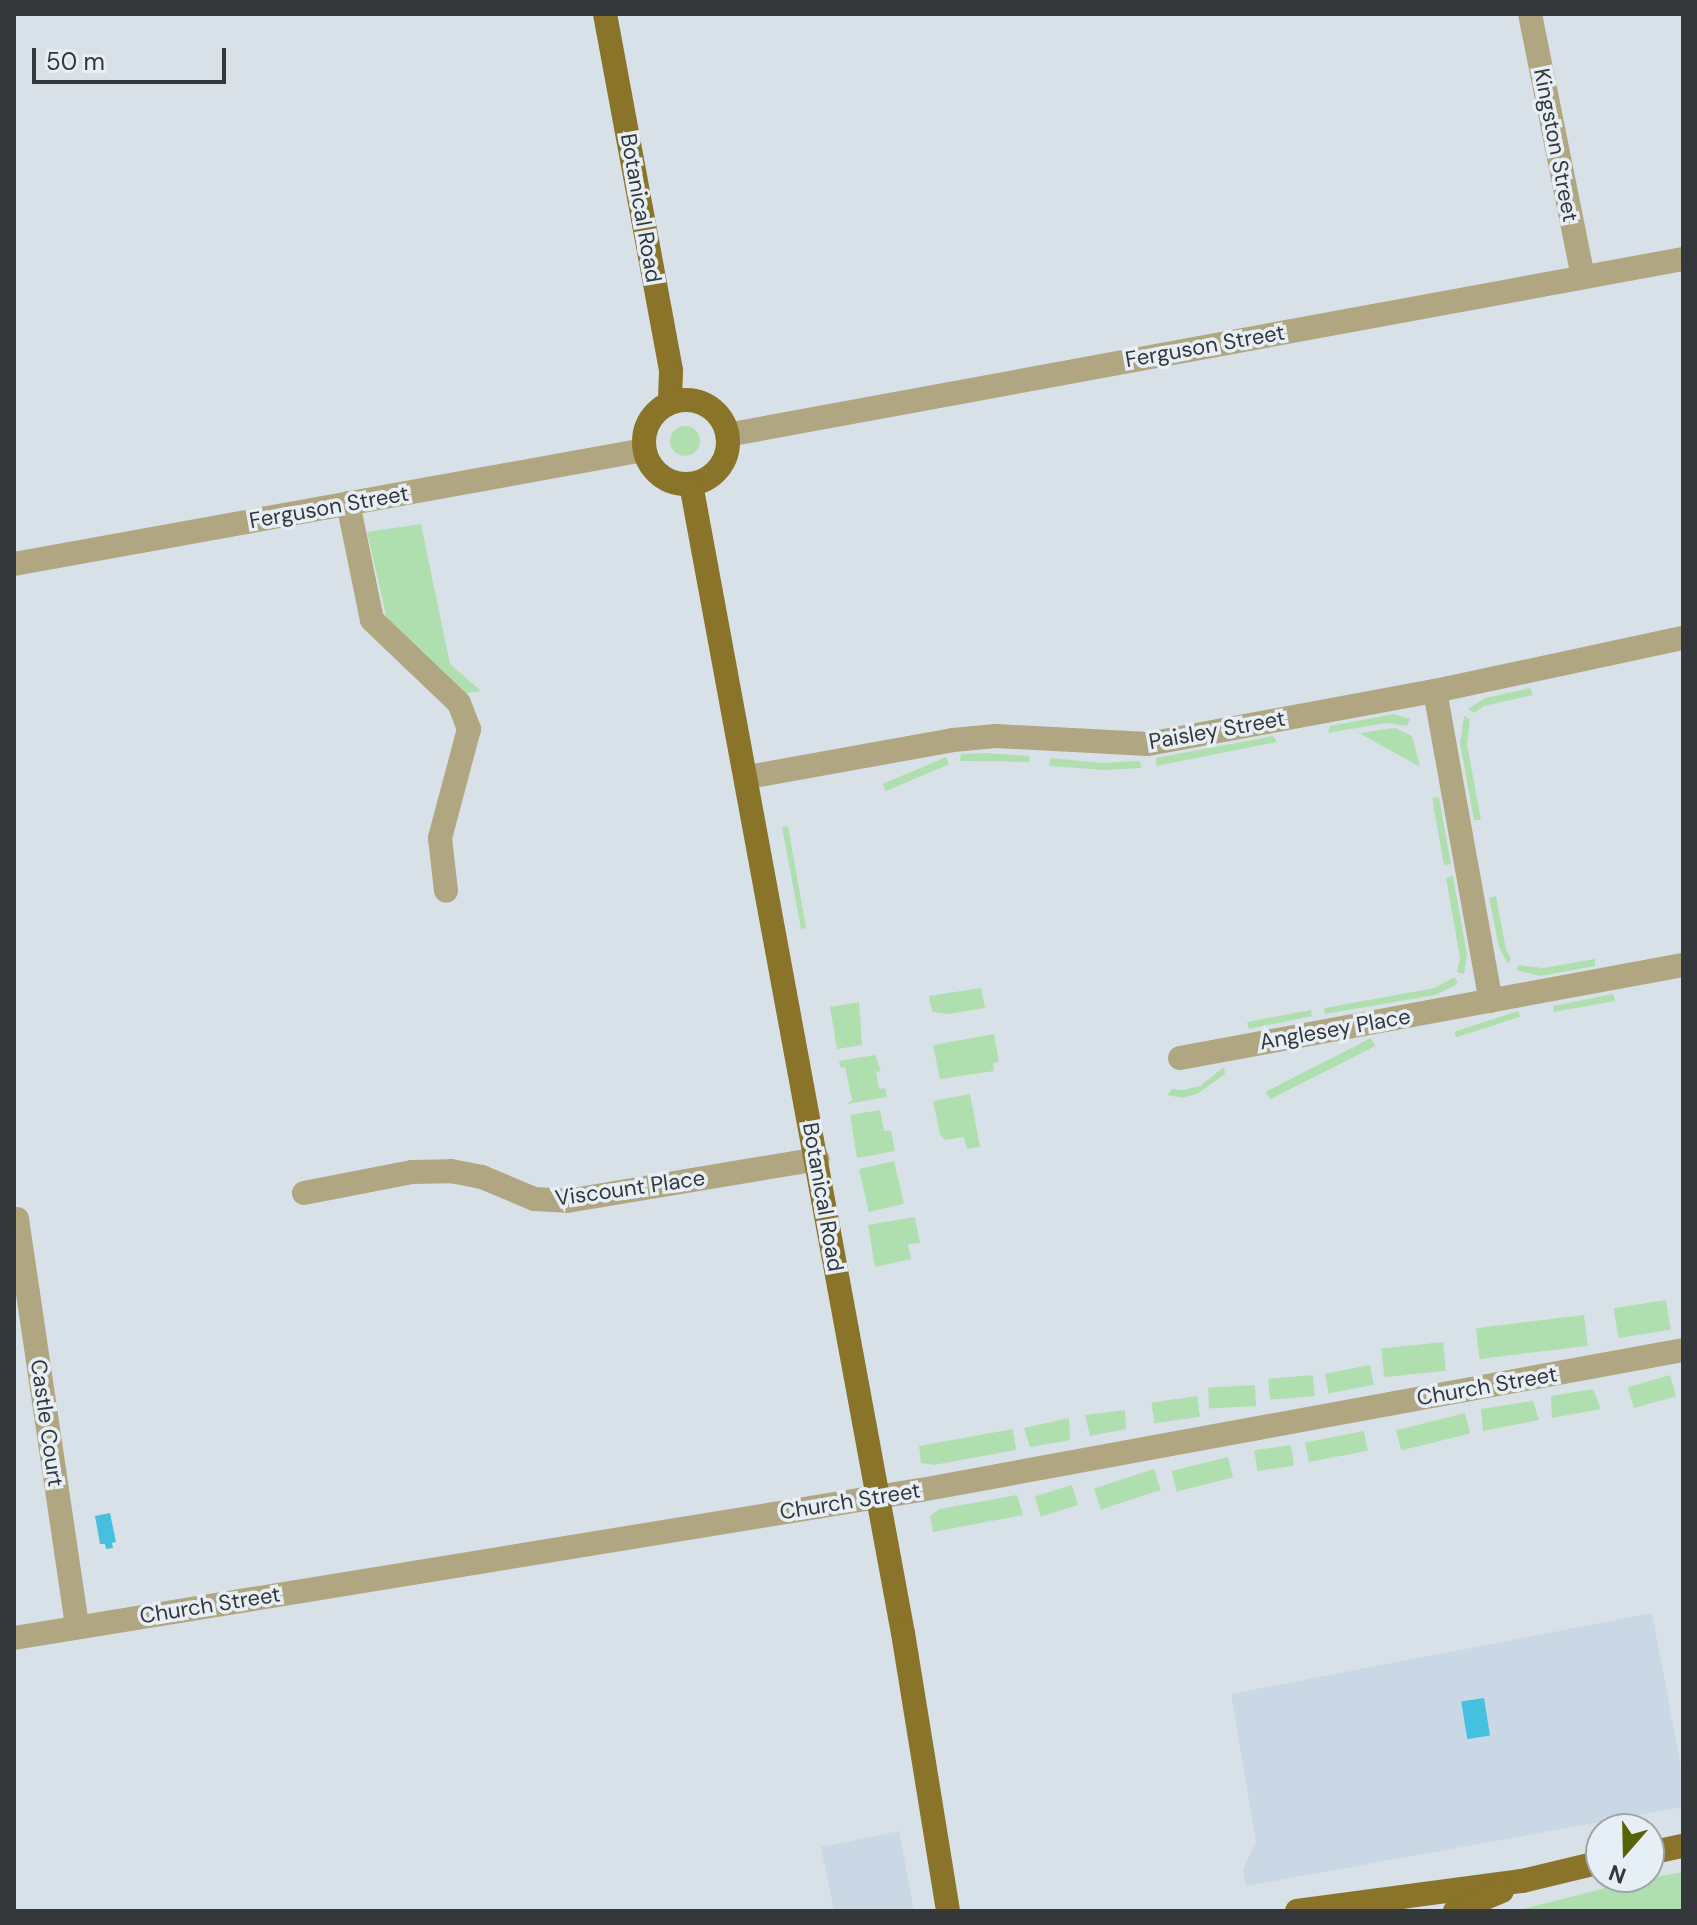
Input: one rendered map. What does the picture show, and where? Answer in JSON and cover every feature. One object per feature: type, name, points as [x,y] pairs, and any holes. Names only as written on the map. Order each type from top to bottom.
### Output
[{"type":"main road","name":"Botanical Road","points":[[605,14],[671,371],[670,403]]},
{"type":"main road","points":[[695,401],[706,405],[724,423],[728,447],[720,467],[712,475],[691,484],[666,479],[649,462],[644,450],[646,427],[652,417],[670,403],[695,401]]},
{"type":"main road","name":"Botanical Road","points":[[691,484],[817,1159],[948,1911]]},
{"type":"main road","points":[[1297,1911],[1522,1881],[1585,1866]]},
{"type":"main road","points":[[1455,1911],[1522,1881]]},
{"type":"street","name":"Kingston Street","points":[[1530,14],[1583,276]]},
{"type":"street","name":"Ferguson Street","points":[[727,435],[1683,259]]},
{"type":"street","name":"Ferguson Street","points":[[14,564],[644,450]]},
{"type":"street","points":[[348,503],[372,620],[459,703],[469,729],[440,838],[446,891]]},
{"type":"street","name":"Paisley Street","points":[[748,777],[984,737],[1148,744],[1435,691],[1683,638]]},
{"type":"street","points":[[1435,691],[1491,1001]]},
{"type":"street","name":"Anglesey Place","points":[[1180,1058],[1683,965]]},
{"type":"street","name":"Viscount Place","points":[[304,1193],[412,1172],[451,1171],[482,1177],[534,1199],[567,1201],[817,1159]]},
{"type":"street","name":"Castle Court","points":[[17,1219],[77,1626]]},
{"type":"street","name":"Church Street","points":[[14,1638],[877,1496],[1683,1350]]},
{"type":"shaded area","points":[[1652,1613],[1683,1777],[1683,1807],[1650,1813],[1585,1813],[1585,1825],[1246,1886],[1243,1869],[1256,1842],[1231,1694]]},
{"type":"shaded area","points":[[899,1831],[914,1911],[834,1911],[821,1847]]},
{"type":"green space","points":[[685,426],[696,430],[700,441],[696,452],[685,456],[674,452],[670,441],[674,430]]},
{"type":"green space","points":[[421,524],[450,664],[481,691],[461,694],[388,624],[367,532]]},
{"type":"green space","points":[[1530,688],[1533,695],[1484,706],[1474,713],[1468,709],[1485,698]]},
{"type":"green space","points":[[1394,714],[1410,719],[1407,726],[1386,723],[1328,733],[1330,726]]},
{"type":"green space","points":[[1464,716],[1470,719],[1467,744],[1481,820],[1474,820],[1460,743]]},
{"type":"green space","points":[[1395,728],[1412,736],[1420,767],[1359,733]]},
{"type":"green space","points":[[1273,736],[1277,742],[1156,766],[1156,758]]},
{"type":"green space","points":[[961,754],[1030,756],[1029,762],[960,761]]},
{"type":"green space","points":[[946,757],[949,764],[886,791],[882,784]]},
{"type":"green space","points":[[1051,758],[1101,763],[1139,761],[1142,768],[1105,770],[1049,766]]},
{"type":"green space","points":[[1439,797],[1451,864],[1444,865],[1432,798]]},
{"type":"green space","points":[[788,826],[806,928],[801,929],[782,827]]},
{"type":"green space","points":[[1453,876],[1467,955],[1464,974],[1457,972],[1460,958],[1446,878]]},
{"type":"green space","points":[[1496,896],[1506,950],[1511,959],[1508,964],[1499,947],[1489,898]]},
{"type":"green space","points":[[1595,959],[1595,966],[1540,976],[1516,970],[1519,965],[1543,968]]},
{"type":"green space","points":[[1454,977],[1458,982],[1454,986],[1435,995],[1325,1014],[1324,1008],[1435,988]]},
{"type":"green space","points":[[981,988],[985,1008],[948,1014],[932,1012],[929,996]]},
{"type":"green space","points":[[1613,994],[1615,1001],[1554,1012],[1553,1006]]},
{"type":"green space","points":[[859,1002],[862,1045],[837,1049],[830,1007]]},
{"type":"green space","points":[[1311,1010],[1312,1016],[1249,1029],[1247,1022]]},
{"type":"green space","points":[[1518,1011],[1520,1017],[1456,1037],[1454,1032]]},
{"type":"green space","points":[[994,1034],[999,1062],[993,1063],[994,1071],[940,1079],[933,1045]]},
{"type":"green space","points":[[1371,1038],[1375,1046],[1270,1100],[1266,1092]]},
{"type":"green space","points":[[875,1055],[881,1071],[876,1072],[879,1089],[885,1088],[887,1097],[847,1104],[852,1100],[845,1067],[841,1068],[839,1061]]},
{"type":"green space","points":[[1224,1067],[1225,1074],[1197,1094],[1182,1098],[1167,1095],[1172,1089],[1200,1086]]},
{"type":"green space","points":[[970,1094],[980,1147],[967,1149],[964,1137],[945,1140],[940,1134],[933,1101]]},
{"type":"green space","points":[[880,1110],[884,1131],[891,1131],[895,1151],[857,1158],[850,1115]]},
{"type":"green space","points":[[894,1161],[904,1204],[869,1212],[859,1169]]},
{"type":"green space","points":[[915,1217],[920,1243],[908,1244],[911,1259],[875,1267],[868,1225]]},
{"type":"green space","points":[[1666,1300],[1671,1330],[1618,1338],[1614,1308]]},
{"type":"green space","points":[[1584,1315],[1588,1346],[1480,1359],[1476,1328]]},
{"type":"green space","points":[[1443,1342],[1446,1371],[1384,1377],[1381,1348]]},
{"type":"green space","points":[[1370,1365],[1374,1385],[1329,1393],[1325,1374]]},
{"type":"green space","points":[[1313,1375],[1315,1396],[1270,1400],[1268,1379]]},
{"type":"green space","points":[[1670,1375],[1676,1396],[1634,1408],[1628,1387]]},
{"type":"green space","points":[[1255,1385],[1256,1406],[1209,1408],[1208,1387]]},
{"type":"green space","points":[[1593,1389],[1601,1409],[1552,1418],[1551,1396]]},
{"type":"green space","points":[[1197,1396],[1200,1417],[1154,1423],[1151,1402]]},
{"type":"green space","points":[[1533,1401],[1539,1420],[1483,1431],[1481,1409]]},
{"type":"green space","points":[[1125,1410],[1126,1429],[1090,1436],[1085,1415]]},
{"type":"green space","points":[[1465,1413],[1470,1433],[1401,1451],[1396,1430]]},
{"type":"green space","points":[[1069,1418],[1070,1440],[1030,1447],[1024,1428]]},
{"type":"green space","points":[[1013,1429],[1016,1450],[934,1465],[921,1463],[919,1446]]},
{"type":"green space","points":[[1364,1431],[1368,1451],[1309,1462],[1305,1442]]},
{"type":"green space","points":[[1291,1445],[1294,1466],[1257,1471],[1254,1450]]},
{"type":"green space","points":[[1228,1457],[1233,1477],[1177,1491],[1172,1471]]},
{"type":"green space","points":[[1154,1469],[1161,1490],[1101,1509],[1094,1488]]},
{"type":"green space","points":[[1072,1485],[1078,1505],[1041,1516],[1035,1496]]},
{"type":"green space","points":[[1017,1495],[1023,1515],[933,1532],[930,1516],[940,1509]]},
{"type":"green space","points":[[1683,1872],[1683,1911],[1515,1911],[1586,1893],[1665,1893],[1665,1875]]},
{"type":"water","points":[[110,1513],[116,1542],[112,1543],[113,1548],[106,1549],[105,1544],[100,1544],[95,1516]]},
{"type":"water","points":[[1484,1698],[1490,1736],[1467,1739],[1461,1702]]}]
